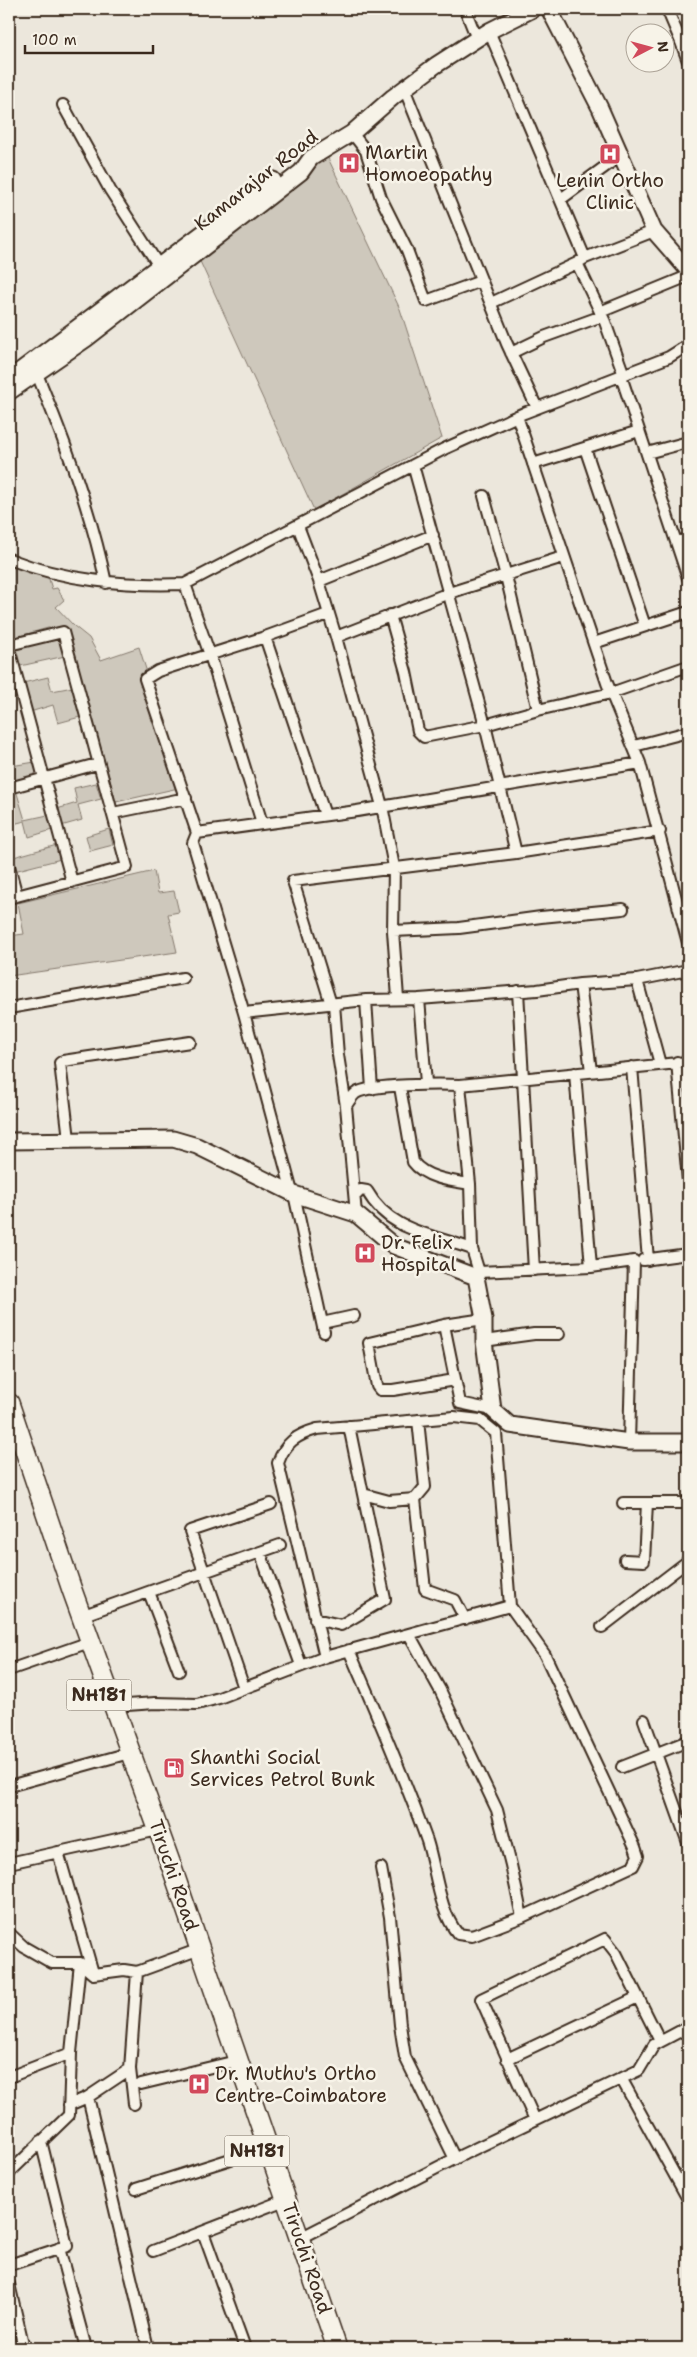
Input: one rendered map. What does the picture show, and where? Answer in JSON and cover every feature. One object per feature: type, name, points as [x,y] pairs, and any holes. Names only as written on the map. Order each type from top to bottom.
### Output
[{"type":"highway","name":"Tiruchi Road","points":[[9,1403],[81,1616],[138,1770],[256,2151],[277,2203],[326,2348]]},
{"type":"highway","name":"Tiruchi Road","points":[[9,1437],[81,1645],[300,2238],[337,2348]]},
{"type":"street","points":[[465,9],[483,35],[561,199],[581,261],[623,375],[639,430],[688,578]]},
{"type":"street","name":"Kamarajar Road","points":[[9,392],[38,374],[86,339],[301,172],[311,158],[352,132],[404,88],[483,35],[533,9]]},
{"type":"street","points":[[549,9],[600,108],[654,230],[688,270]]},
{"type":"street","points":[[667,9],[685,41],[688,61]]},
{"type":"street","points":[[404,88],[490,303],[537,408]]},
{"type":"street","points":[[63,105],[110,190],[159,266]]},
{"type":"street","points":[[352,132],[366,151],[381,198],[407,250],[426,301],[481,281]]},
{"type":"street","points":[[561,199],[621,155]]},
{"type":"street","points":[[9,379],[296,164],[311,158]]},
{"type":"street","points":[[490,303],[654,230]]},
{"type":"street","points":[[511,353],[544,337],[688,276]]},
{"type":"street","points":[[9,559],[36,569],[106,583],[144,586],[185,584],[413,465],[517,416],[669,357],[688,345]]},
{"type":"street","points":[[38,374],[59,426],[98,543],[106,583]]},
{"type":"street","points":[[517,416],[610,693],[640,763],[660,831],[688,943]]},
{"type":"street","points":[[533,464],[639,430]]},
{"type":"street","points":[[647,452],[688,442]]},
{"type":"street","points":[[585,448],[645,626]]},
{"type":"street","points":[[413,465],[502,787],[516,853]]},
{"type":"street","points":[[484,496],[506,576],[538,710]]},
{"type":"street","points":[[298,526],[319,581],[336,637],[382,806],[394,867],[393,931],[398,998]]},
{"type":"street","points":[[319,581],[433,535]]},
{"type":"street","points":[[676,542],[688,539]]},
{"type":"street","points":[[336,637],[449,593],[564,557]]},
{"type":"street","points":[[185,584],[210,655],[262,823]]},
{"type":"street","points":[[594,643],[688,612]]},
{"type":"street","points":[[328,614],[265,638],[158,671],[145,680],[186,798],[196,833],[193,843],[244,1013],[293,1193],[323,1327],[354,1316]]},
{"type":"street","points":[[390,616],[406,672],[418,731],[424,737],[485,725],[610,693],[688,666]]},
{"type":"street","points":[[9,866],[13,897],[72,882],[127,867],[113,813],[97,764],[63,632],[9,646],[72,882]]},
{"type":"street","points":[[265,638],[325,816]]},
{"type":"street","points":[[634,746],[688,732]]},
{"type":"street","points":[[196,833],[325,816],[640,763]]},
{"type":"street","points":[[9,788],[97,764]]},
{"type":"street","points":[[113,813],[186,798]]},
{"type":"street","points":[[356,1214],[346,1106],[332,1004],[294,881],[516,853],[660,831]]},
{"type":"street","points":[[393,931],[459,928],[623,909]]},
{"type":"street","points":[[244,1013],[366,1000],[419,999],[637,980],[688,970]]},
{"type":"street","points":[[9,1008],[183,978]]},
{"type":"street","points":[[637,980],[660,1064]]},
{"type":"street","points":[[580,984],[591,1071]]},
{"type":"street","points":[[518,991],[534,1270]]},
{"type":"street","points":[[419,999],[426,1083]]},
{"type":"street","points":[[366,1000],[372,1089]]},
{"type":"street","points":[[68,1139],[60,1063],[190,1042]]},
{"type":"street","points":[[677,1062],[688,1180]]},
{"type":"street","points":[[346,1106],[356,1093],[372,1089],[426,1083],[460,1085],[688,1062]]},
{"type":"street","points":[[632,1067],[648,1260]]},
{"type":"street","points":[[575,1073],[591,1267]]},
{"type":"street","points":[[460,1085],[470,1184],[472,1249],[479,1272],[591,1267],[688,1254]]},
{"type":"street","points":[[400,1087],[413,1162],[417,1168],[432,1176],[470,1184]]},
{"type":"street","points":[[9,1141],[173,1139],[196,1146],[293,1193],[356,1214],[394,1246],[476,1277],[484,1319],[484,1341],[494,1410]]},
{"type":"street","points":[[355,1196],[361,1190],[368,1191],[374,1203],[387,1217],[399,1224],[472,1249]]},
{"type":"street","points":[[629,1442],[634,1261]]},
{"type":"street","points":[[455,1380],[393,1390],[380,1390],[377,1386],[369,1348],[370,1343],[444,1325],[484,1319]]},
{"type":"street","points":[[444,1325],[460,1403],[494,1410],[510,1425],[629,1442],[688,1442]]},
{"type":"street","points":[[484,1341],[534,1334],[559,1334]]},
{"type":"street","points":[[324,1657],[278,1464],[287,1444],[302,1433],[317,1429],[454,1416],[480,1420],[496,1433],[510,1606],[546,1655],[638,1856],[633,1866],[522,1917],[472,1936],[458,1934],[449,1924],[432,1855],[406,1783],[349,1650]]},
{"type":"street","points":[[363,1494],[390,1502],[415,1498],[426,1487],[418,1420]]},
{"type":"street","points":[[316,1619],[341,1624],[385,1599],[349,1426]]},
{"type":"street","points":[[415,1498],[425,1589],[455,1600],[465,1619]]},
{"type":"street","points":[[623,1503],[688,1503]]},
{"type":"street","points":[[625,1560],[644,1561],[646,1503]]},
{"type":"street","points":[[244,1688],[190,1531],[270,1504]]},
{"type":"street","points":[[81,1616],[280,1545]]},
{"type":"street","points":[[260,1552],[301,1665]]},
{"type":"street","points":[[602,1627],[688,1561]]},
{"type":"street","points":[[149,1592],[178,1671]]},
{"type":"street","points":[[113,1706],[155,1703],[197,1704],[324,1657],[510,1606]]},
{"type":"street","points":[[409,1634],[440,1690],[497,1810],[522,1917]]},
{"type":"street","points":[[9,1670],[81,1645]]},
{"type":"street","points":[[644,1720],[688,1843]]},
{"type":"street","points":[[622,1767],[688,1741]]},
{"type":"street","points":[[9,1786],[122,1755]]},
{"type":"street","points":[[9,1863],[149,1832]]},
{"type":"street","points":[[58,1852],[93,1974]]},
{"type":"street","points":[[381,1868],[390,1917],[405,2057],[455,2159]]},
{"type":"street","points":[[9,1933],[24,1947],[52,1964],[80,1963],[93,1974],[124,1970],[137,1972],[195,1951]]},
{"type":"street","points":[[535,2120],[481,1999],[605,1939],[616,1953],[660,2041]]},
{"type":"street","points":[[9,2173],[69,2115],[71,2053],[80,1963]]},
{"type":"street","points":[[134,2104],[130,2069],[137,1972]]},
{"type":"street","points":[[507,2059],[638,1997]]},
{"type":"street","points":[[300,2238],[455,2159],[638,2070],[654,2045],[688,2027]]},
{"type":"street","points":[[9,2077],[71,2053]]},
{"type":"street","points":[[141,2084],[228,2063]]},
{"type":"street","points":[[69,2105],[88,2097],[130,2069]]},
{"type":"street","points":[[621,2078],[688,2199]]},
{"type":"street","points":[[88,2097],[148,2348]]},
{"type":"street","points":[[9,2265],[66,2246],[40,2141]]},
{"type":"street","points":[[136,2189],[256,2151]]},
{"type":"street","points":[[153,2251],[277,2203]]},
{"type":"street","points":[[203,2232],[245,2348]]},
{"type":"street","points":[[59,2248],[86,2348]]},
{"type":"street","points":[[9,2284],[24,2348]]},
{"type":"shaded area","points":[[327,156],[400,309],[442,438],[314,510],[198,257]]},
{"type":"shaded area","points":[[11,564],[35,574],[48,576],[52,589],[57,588],[64,600],[56,607],[74,626],[89,638],[101,660],[139,647],[183,787],[116,802],[67,629],[48,628],[9,639],[9,572]]},
{"type":"shaded area","points":[[58,638],[65,656],[16,667],[12,651]]},
{"type":"shaded area","points":[[48,677],[52,691],[73,687],[80,717],[58,723],[53,705],[30,712],[23,683]]},
{"type":"shaded area","points":[[35,762],[37,770],[33,777],[15,782],[11,766]]},
{"type":"shaded area","points":[[96,783],[101,799],[78,805],[82,820],[61,826],[57,809],[77,803],[74,788]]},
{"type":"shaded area","points":[[16,790],[25,820],[48,815],[52,830],[29,837],[25,821],[9,825],[9,792]]},
{"type":"shaded area","points":[[109,829],[113,845],[90,851],[86,836]]},
{"type":"shaded area","points":[[57,845],[61,859],[14,871],[10,858]]},
{"type":"shaded area","points":[[154,871],[158,893],[174,891],[179,912],[168,914],[177,952],[9,976],[9,936],[24,934],[18,903]]},
{"type":"place","name":"Lenin Ortho Clinic","points":[[610,154]]},
{"type":"place","name":"Martin Homoeopathy","points":[[349,163]]},
{"type":"place","name":"Dr. Felix Hospital","points":[[365,1253]]},
{"type":"place","name":"Shanthi Social Services Petrol Bunk","points":[[174,1768]]},
{"type":"place","name":"Dr. Muthu's Ortho Centre-Coimbatore","points":[[199,2084]]}]
